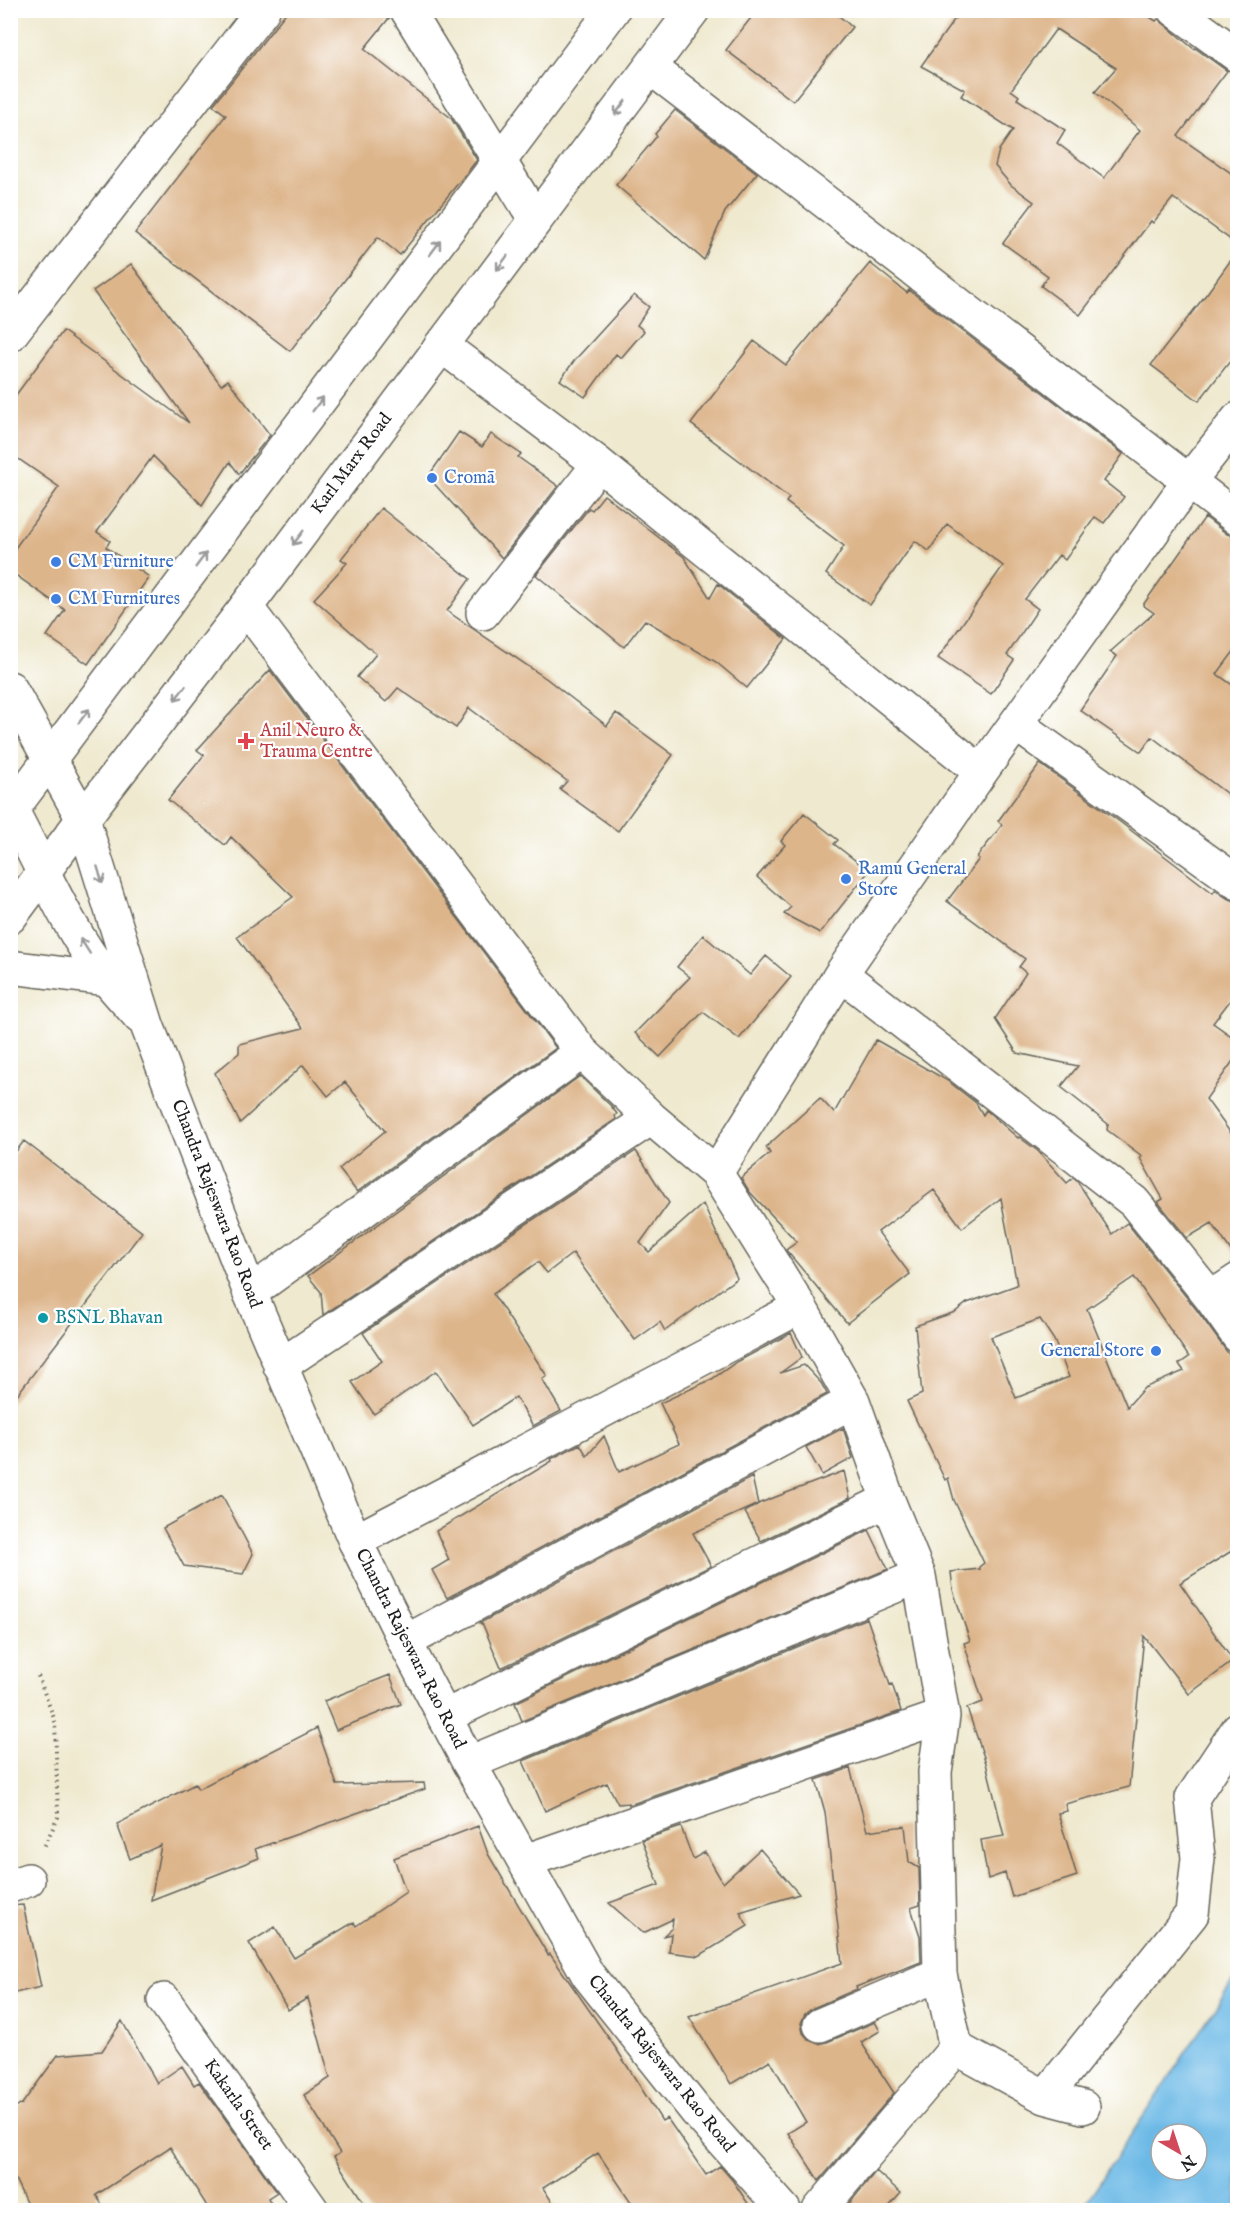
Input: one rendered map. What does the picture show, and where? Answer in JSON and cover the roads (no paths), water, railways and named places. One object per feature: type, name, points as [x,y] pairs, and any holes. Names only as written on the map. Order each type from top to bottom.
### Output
[{"type":"street","points":[[10,335],[263,10]]},
{"type":"street","points":[[407,10],[535,219]]},
{"type":"street","points":[[147,1025],[106,978],[76,931],[11,810],[52,759],[613,10]]},
{"type":"street","name":"Karl Marx Road","points":[[10,917],[246,607],[693,10]]},
{"type":"street","points":[[1175,10],[1238,56]]},
{"type":"street","points":[[651,68],[1238,519]]},
{"type":"street","points":[[441,345],[598,464],[981,772]]},
{"type":"street","points":[[716,1173],[842,974],[981,772],[1189,481],[1238,419]]},
{"type":"street","points":[[483,614],[598,464]]},
{"type":"street","points":[[246,607],[582,1052],[651,1118],[716,1173],[800,1307],[853,1401],[888,1500],[919,1576],[943,1716],[935,1772],[940,1974],[956,2048],[1045,2097],[1083,2107]]},
{"type":"street","name":"Chandra Rajeswara Rao Road","points":[[10,688],[52,759],[83,819],[147,1025],[250,1293],[355,1541],[405,1642],[468,1763],[588,1975],[696,2111],[784,2211]]},
{"type":"street","points":[[1016,724],[1238,883]]},
{"type":"street","points":[[10,967],[106,978]]},
{"type":"street","points":[[842,974],[1134,1202],[1211,1298],[1238,1336]]},
{"type":"street","points":[[250,1293],[582,1052]]},
{"type":"street","points":[[280,1366],[651,1118]]},
{"type":"street","points":[[1211,1298],[1238,1280]]},
{"type":"street","points":[[355,1541],[800,1307]]},
{"type":"street","points":[[405,1642],[853,1401]]},
{"type":"street","points":[[444,1717],[888,1500]]},
{"type":"street","points":[[468,1763],[919,1576]]},
{"type":"street","points":[[525,1862],[943,1716]]},
{"type":"street","points":[[1045,2097],[1192,1914],[1198,1857],[1192,1798],[1238,1729]]},
{"type":"street","points":[[820,2025],[940,1974]]},
{"type":"street","name":"Kakarla Street","points":[[164,2000],[312,2211]]},
{"type":"street","points":[[819,2211],[956,2048]]},
{"type":"water","points":[[1237,1975],[1237,2210],[1081,2210]]},
{"type":"place","name":"Cromā","points":[[432,478]]},
{"type":"place","name":"CM Furniture","points":[[56,562]]},
{"type":"place","name":"CM Furnitures","points":[[56,599]]},
{"type":"place","name":"Anil Neuro & Trauma Centre","points":[[246,741]]},
{"type":"place","name":"Ramu General Store","points":[[846,879]]},
{"type":"place","name":"BSNL Bhavan","points":[[43,1318]]},
{"type":"place","name":"General Store","points":[[1156,1351]]}]
